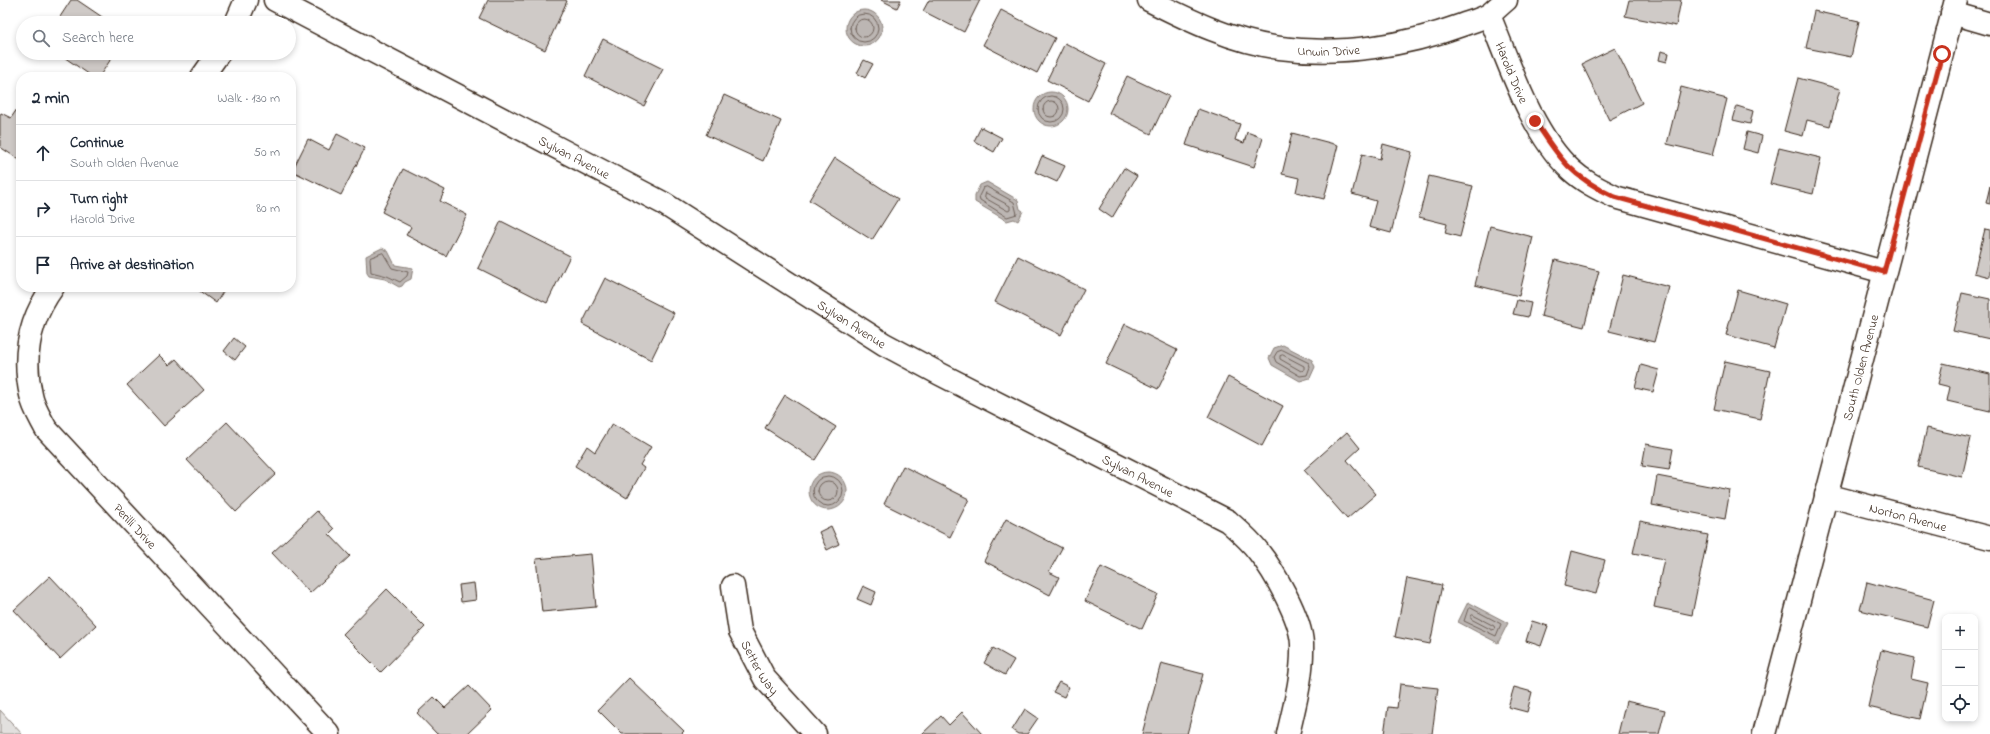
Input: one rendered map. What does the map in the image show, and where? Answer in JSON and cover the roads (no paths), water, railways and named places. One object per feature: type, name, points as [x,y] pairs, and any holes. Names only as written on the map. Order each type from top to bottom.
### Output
[{"type":"street","points":[[239,16],[246,0]]},
{"type":"street","name":"Sylvan Avenue","points":[[275,0],[663,203],[884,344],[1228,521],[1258,550],[1278,580],[1293,612],[1302,643],[1300,685],[1288,734]]},
{"type":"street","name":"Unwin Drive","points":[[1150,0],[1192,22],[1236,37],[1279,48],[1318,51],[1402,43],[1442,32],[1489,15],[1506,0]]},
{"type":"street","points":[[1954,7],[1990,24]]},
{"type":"street","name":"South Olden Avenue","points":[[1764,734],[1954,7]]},
{"type":"street","name":"Harold Drive","points":[[1489,15],[1535,121],[1554,150],[1571,170],[1591,185],[1615,197],[1884,272]]},
{"type":"street","points":[[206,72],[214,60]]},
{"type":"street","name":"Perilli Drive","points":[[50,292],[38,309],[30,330],[26,363],[31,397],[46,429],[329,734]]},
{"type":"street","name":"Norton Avenue","points":[[1826,495],[1990,538]]},
{"type":"street","name":"Setter Way","points":[[733,586],[740,631],[765,679],[814,734]]},
{"type":"water","points":[[864,10],[877,15],[882,28],[877,41],[864,46],[851,41],[846,28],[851,15]]},
{"type":"water","points":[[1054,92],[1063,97],[1067,102],[1067,116],[1063,121],[1058,125],[1048,126],[1044,125],[1035,116],[1034,106],[1035,102],[1044,93]]},
{"type":"water","points":[[987,182],[1018,200],[1020,209],[1023,211],[1018,221],[1014,219],[1007,221],[975,202],[975,195],[980,185]]},
{"type":"water","points":[[382,248],[388,251],[395,265],[413,268],[411,279],[405,282],[402,286],[399,287],[385,279],[369,276],[367,273],[366,256]]},
{"type":"water","points":[[1283,345],[1312,360],[1315,367],[1310,378],[1300,381],[1272,365],[1269,358],[1274,348]]},
{"type":"water","points":[[824,472],[832,472],[839,475],[844,480],[847,491],[844,502],[839,507],[832,510],[824,510],[817,507],[812,502],[809,495],[809,487],[812,480],[817,475]]},
{"type":"water","points":[[1468,602],[1508,623],[1498,643],[1458,622]]}]
